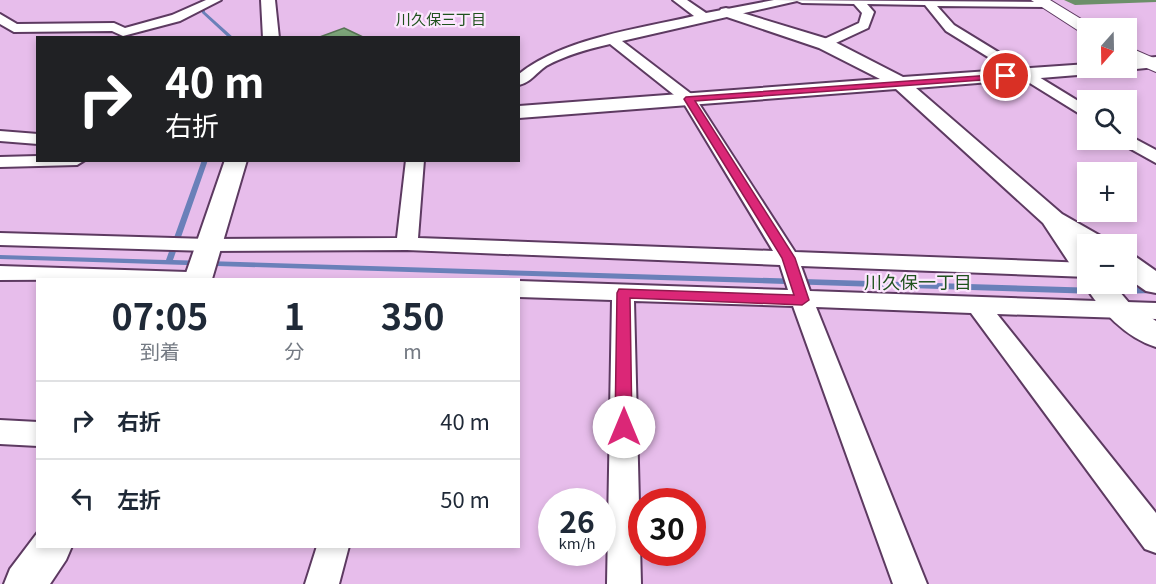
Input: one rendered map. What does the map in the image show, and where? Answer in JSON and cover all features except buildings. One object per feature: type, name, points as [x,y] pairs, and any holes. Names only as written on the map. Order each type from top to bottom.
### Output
[{"type":"main road","points":[[1042,2],[1077,23]]},
{"type":"main road","points":[[1137,56],[1154,64]]},
{"type":"street","points":[[268,0],[271,36]]},
{"type":"street","points":[[679,0],[704,17]]},
{"type":"street","points":[[520,80],[540,64],[556,56],[612,39],[726,12],[792,0]]},
{"type":"street","points":[[802,0],[1042,2]]},
{"type":"street","points":[[825,44],[864,25],[868,12],[857,1]]},
{"type":"street","points":[[927,1],[950,28],[1077,107]]},
{"type":"street","points":[[0,18],[14,28],[114,27],[122,35],[214,2]]},
{"type":"street","points":[[726,12],[825,44],[869,65],[901,84],[1053,219],[1078,234]]},
{"type":"street","points":[[612,39],[689,99],[789,260],[910,584]]},
{"type":"street","points":[[1137,65],[1154,64]]},
{"type":"street","points":[[520,112],[1077,70]]},
{"type":"street","points":[[0,136],[36,139]]},
{"type":"street","points":[[1137,146],[1156,158]]},
{"type":"street","points":[[0,162],[36,161]]},
{"type":"street","points":[[198,278],[236,162]]},
{"type":"street","points":[[407,244],[415,162]]},
{"type":"street","points":[[1053,219],[1077,254]]},
{"type":"street","points":[[0,239],[208,245],[407,244],[1077,270]]},
{"type":"street","points":[[0,273],[156,278]]},
{"type":"street","points":[[520,289],[801,296],[978,306],[1156,311]]},
{"type":"street","points":[[623,293],[624,584]]},
{"type":"street","points":[[1106,294],[1120,310],[1156,336]]},
{"type":"street","points":[[978,306],[1156,538]]},
{"type":"street","points":[[0,432],[36,434]]},
{"type":"street","points":[[25,584],[51,548]]},
{"type":"street","points":[[322,584],[332,548]]},
{"type":"waterway","points":[[206,0],[202,4],[203,12],[230,36]]},
{"type":"waterway","points":[[169,261],[204,162]]},
{"type":"waterway","points":[[0,257],[1077,290]]},
{"type":"waterway","points":[[1137,290],[1156,290]]},
{"type":"district","name":"川久保三丁目","points":[[441,18]]},
{"type":"district","name":"川久保一丁目","points":[[918,281]]},
{"type":"route","points":[[624,427],[623,293],[802,300],[788,258],[689,99],[1006,76]]}]
